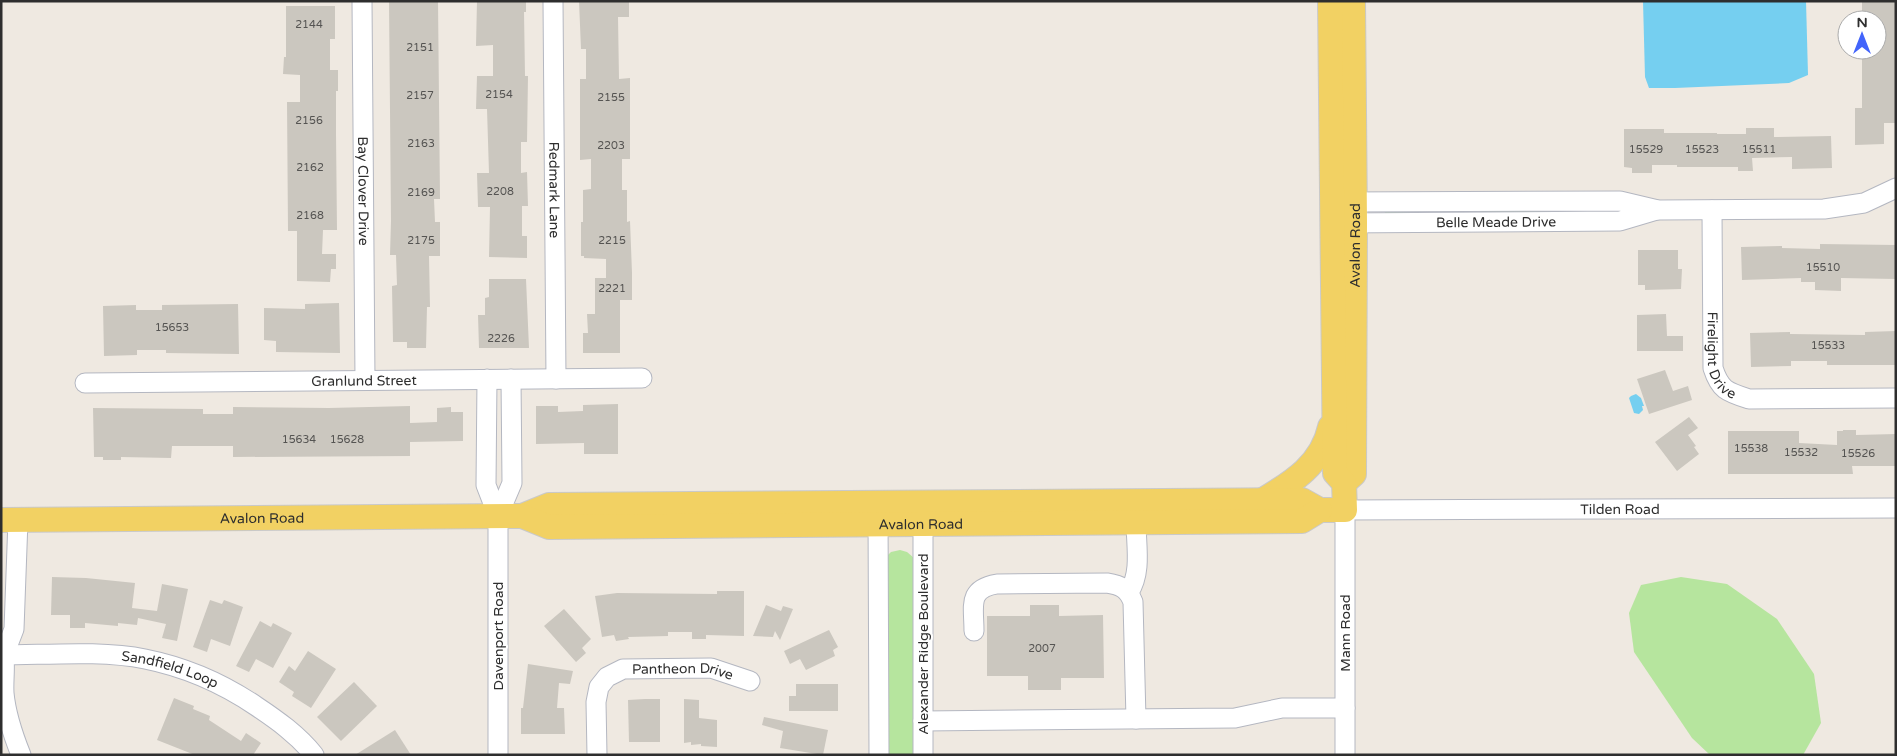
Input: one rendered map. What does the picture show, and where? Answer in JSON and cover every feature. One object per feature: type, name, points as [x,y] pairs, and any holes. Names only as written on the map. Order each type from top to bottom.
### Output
[{"type":"main road","name":"Avalon Road","points":[[1330,1],[1344,212],[1354,474],[1344,483]]},
{"type":"main road","name":"Avalon Road","points":[[923,514],[1263,500],[1302,500],[1320,510],[1345,510],[1344,483],[1335,473],[1334,411],[1353,1]]},
{"type":"main road","points":[[1263,500],[1296,479],[1313,462],[1327,440],[1334,411]]},
{"type":"main road","name":"Avalon Road","points":[[10,520],[522,516],[549,505],[923,514],[1136,522],[1302,521],[1320,510]]},
{"type":"street","name":"Bay Clover Drive","points":[[362,1],[365,380]]},
{"type":"street","name":"Redmark Lane","points":[[553,1],[556,379]]},
{"type":"street","name":"Belle Meade Drive","points":[[1344,212],[1468,202],[1594,201],[1620,201],[1658,210],[1824,209],[1864,203],[1896,188]]},
{"type":"street","points":[[1594,201],[1594,221]]},
{"type":"street","points":[[1467,222],[1468,202]]},
{"type":"street","name":"Belle Meade Drive","points":[[1344,212],[1467,222],[1620,221],[1658,210]]},
{"type":"street","name":"Firelight Drive","points":[[1712,210],[1714,368],[1718,382],[1728,393],[1748,399],[1896,398]]},
{"type":"street","name":"Granlund Street","points":[[85,383],[642,378]]},
{"type":"street","points":[[487,379],[486,485],[498,516]]},
{"type":"street","points":[[498,516],[512,483],[511,379]]},
{"type":"street","points":[[486,428],[512,428]]},
{"type":"street","name":"Tilden Road","points":[[1345,510],[1896,508]]},
{"type":"street","name":"Mann Road","points":[[1345,510],[1345,755]]},
{"type":"street","points":[[878,514],[879,755]]},
{"type":"street","name":"Alexander Ridge Boulevard","points":[[923,514],[923,755]]},
{"type":"street","name":"Davenport Road","points":[[498,516],[498,755]]},
{"type":"street","points":[[10,520],[14,629],[2,652],[4,694],[8,717],[21,755]]},
{"type":"street","points":[[1129,592],[1135,583],[1137,566],[1136,522]]},
{"type":"street","points":[[974,631],[974,598],[984,586],[997,584],[1107,583],[1119,585],[1129,592],[1133,602],[1136,719]]},
{"type":"street","name":"Sandfield Loop","points":[[2,652],[104,655],[144,659],[190,671],[232,690],[280,722],[314,755]]},
{"type":"street","name":"Pantheon Drive","points":[[597,755],[596,702],[599,687],[607,677],[623,669],[711,668],[750,681]]},
{"type":"street","points":[[923,720],[1235,718],[1282,708],[1345,708]]},
{"type":"green space","points":[[1385,208],[1451,208],[1451,213],[1385,214]]},
{"type":"green space","points":[[1581,209],[1579,213],[1483,214],[1481,211]]},
{"type":"green space","points":[[900,550],[907,552],[914,558],[917,755],[885,755],[887,556],[891,552]]},
{"type":"green space","points":[[1681,577],[1727,584],[1777,619],[1814,674],[1821,723],[1803,755],[1710,755],[1692,738],[1634,652],[1629,613],[1641,585]]},
{"type":"water","points":[[1643,1],[1806,1],[1808,75],[1789,83],[1649,88],[1645,77]]},
{"type":"water","points":[[1636,394],[1641,398],[1644,406],[1642,406],[1643,410],[1639,414],[1634,413],[1629,398]]},
{"type":"building","points":[[389,1],[438,1],[440,199],[434,199],[435,222],[440,222],[440,256],[429,256],[430,307],[427,307],[426,348],[407,348],[407,342],[393,342],[392,286],[397,285],[396,255],[390,255]]},
{"type":"building","points":[[477,1],[526,1],[526,12],[524,12],[525,76],[528,76],[527,142],[521,142],[521,173],[527,172],[528,206],[522,206],[522,236],[527,236],[527,258],[489,257],[490,207],[478,207],[477,173],[489,173],[487,109],[476,109],[477,76],[493,76],[493,45],[476,46]]},
{"type":"building","points":[[579,1],[629,1],[629,17],[618,17],[619,79],[630,78],[630,159],[622,159],[622,190],[627,190],[627,222],[630,221],[632,300],[620,300],[620,353],[583,353],[583,333],[588,333],[587,314],[595,314],[595,278],[606,278],[606,259],[584,258],[584,256],[581,256],[583,190],[591,189],[591,159],[580,160],[580,79],[586,79],[586,49],[581,49]]},
{"type":"building","points":[[1862,1],[1896,1],[1896,123],[1884,123],[1884,144],[1855,145],[1855,108],[1862,108],[1862,60],[1887,60],[1887,10],[1862,10]]},
{"type":"building","points":[[286,6],[335,6],[335,39],[330,39],[330,70],[338,70],[338,91],[336,91],[337,230],[323,230],[322,254],[336,254],[336,269],[331,269],[330,282],[297,281],[297,231],[288,231],[287,102],[300,102],[300,75],[283,74],[284,57],[286,57]]},
{"type":"building","points":[[1746,128],[1774,128],[1774,137],[1831,136],[1832,168],[1792,169],[1792,157],[1752,158],[1753,171],[1738,171],[1738,167],[1652,165],[1652,173],[1632,173],[1632,168],[1624,167],[1624,129],[1664,129],[1664,133],[1746,134]]},
{"type":"building","points":[[1820,244],[1896,245],[1896,279],[1841,278],[1841,291],[1815,290],[1815,282],[1801,282],[1801,278],[1742,280],[1741,247],[1782,246],[1782,248],[1820,249]]},
{"type":"building","points":[[1638,250],[1678,250],[1678,269],[1682,269],[1681,289],[1645,290],[1645,285],[1638,285]]},
{"type":"building","points":[[489,279],[526,279],[529,348],[479,348],[478,315],[485,315],[485,298],[489,297]]},
{"type":"building","points":[[339,303],[340,353],[276,352],[276,341],[264,340],[264,308],[305,309],[305,304]]},
{"type":"building","points":[[238,304],[239,354],[166,353],[166,350],[137,350],[137,355],[104,356],[103,306],[136,305],[136,310],[162,310],[162,305]]},
{"type":"building","points":[[1666,314],[1667,336],[1683,336],[1683,351],[1637,351],[1637,315]]},
{"type":"building","points":[[1896,331],[1896,365],[1827,365],[1827,361],[1791,361],[1791,366],[1751,367],[1750,333],[1790,332],[1790,334],[1865,335],[1865,332]]},
{"type":"building","points":[[1665,370],[1673,391],[1688,386],[1692,400],[1649,414],[1637,379]]},
{"type":"building","points":[[618,404],[618,454],[584,454],[584,443],[536,444],[536,406],[558,406],[558,412],[583,411],[583,405]]},
{"type":"building","points":[[410,406],[410,423],[437,422],[437,408],[451,407],[451,412],[463,412],[463,441],[410,442],[410,456],[233,457],[233,446],[172,446],[171,458],[121,457],[121,460],[103,460],[103,457],[94,457],[93,408],[203,409],[203,414],[233,414],[233,407],[329,408]]},
{"type":"building","points":[[1689,417],[1698,428],[1688,435],[1699,454],[1677,471],[1655,442]]},
{"type":"building","points":[[1856,430],[1856,435],[1896,434],[1896,466],[1852,466],[1853,474],[1728,474],[1728,431],[1799,431],[1799,443],[1837,445],[1837,431]]},
{"type":"building","points":[[52,577],[135,583],[132,608],[157,611],[162,584],[188,589],[177,641],[162,638],[166,624],[138,618],[137,625],[118,623],[118,626],[85,623],[85,628],[70,628],[70,615],[51,615]]},
{"type":"building","points":[[717,591],[744,591],[744,636],[706,635],[706,639],[692,639],[692,632],[668,632],[668,636],[628,637],[629,639],[616,641],[614,635],[602,637],[595,596],[617,593],[717,594]]},
{"type":"building","points":[[210,600],[222,604],[224,600],[243,607],[230,646],[211,639],[207,652],[193,647]]},
{"type":"building","points":[[766,605],[781,611],[783,606],[793,609],[780,640],[775,631],[773,637],[753,636]]},
{"type":"building","points":[[1030,605],[1059,605],[1059,616],[1103,615],[1104,678],[1061,678],[1061,690],[1028,690],[1028,676],[987,676],[987,616],[1030,616]]},
{"type":"building","points":[[564,609],[591,639],[582,648],[586,653],[576,662],[544,626]]},
{"type":"building","points":[[260,621],[271,627],[273,623],[292,633],[273,668],[256,659],[249,672],[236,666]]},
{"type":"building","points":[[829,630],[838,647],[833,650],[835,656],[806,670],[800,659],[790,664],[784,651]]},
{"type":"building","points":[[308,651],[336,669],[311,708],[292,696],[294,692],[279,682],[289,666],[295,671]]},
{"type":"building","points":[[528,664],[573,671],[570,684],[559,683],[557,708],[564,708],[565,734],[521,734],[521,708],[523,708]]},
{"type":"building","points":[[354,682],[377,706],[341,741],[317,717]]},
{"type":"building","points":[[796,684],[838,684],[838,711],[789,711],[789,696],[796,696]]},
{"type":"building","points":[[174,698],[194,706],[193,709],[210,716],[209,720],[241,741],[246,733],[261,743],[253,755],[195,755],[157,740]]},
{"type":"building","points":[[660,699],[660,742],[629,742],[628,700]]},
{"type":"building","points":[[684,699],[699,700],[699,718],[717,720],[717,747],[701,746],[701,744],[691,745],[691,742],[684,743]]},
{"type":"building","points":[[764,717],[828,730],[823,755],[780,748],[783,731],[762,725]]},
{"type":"building","points":[[395,730],[411,755],[355,755]]}]
